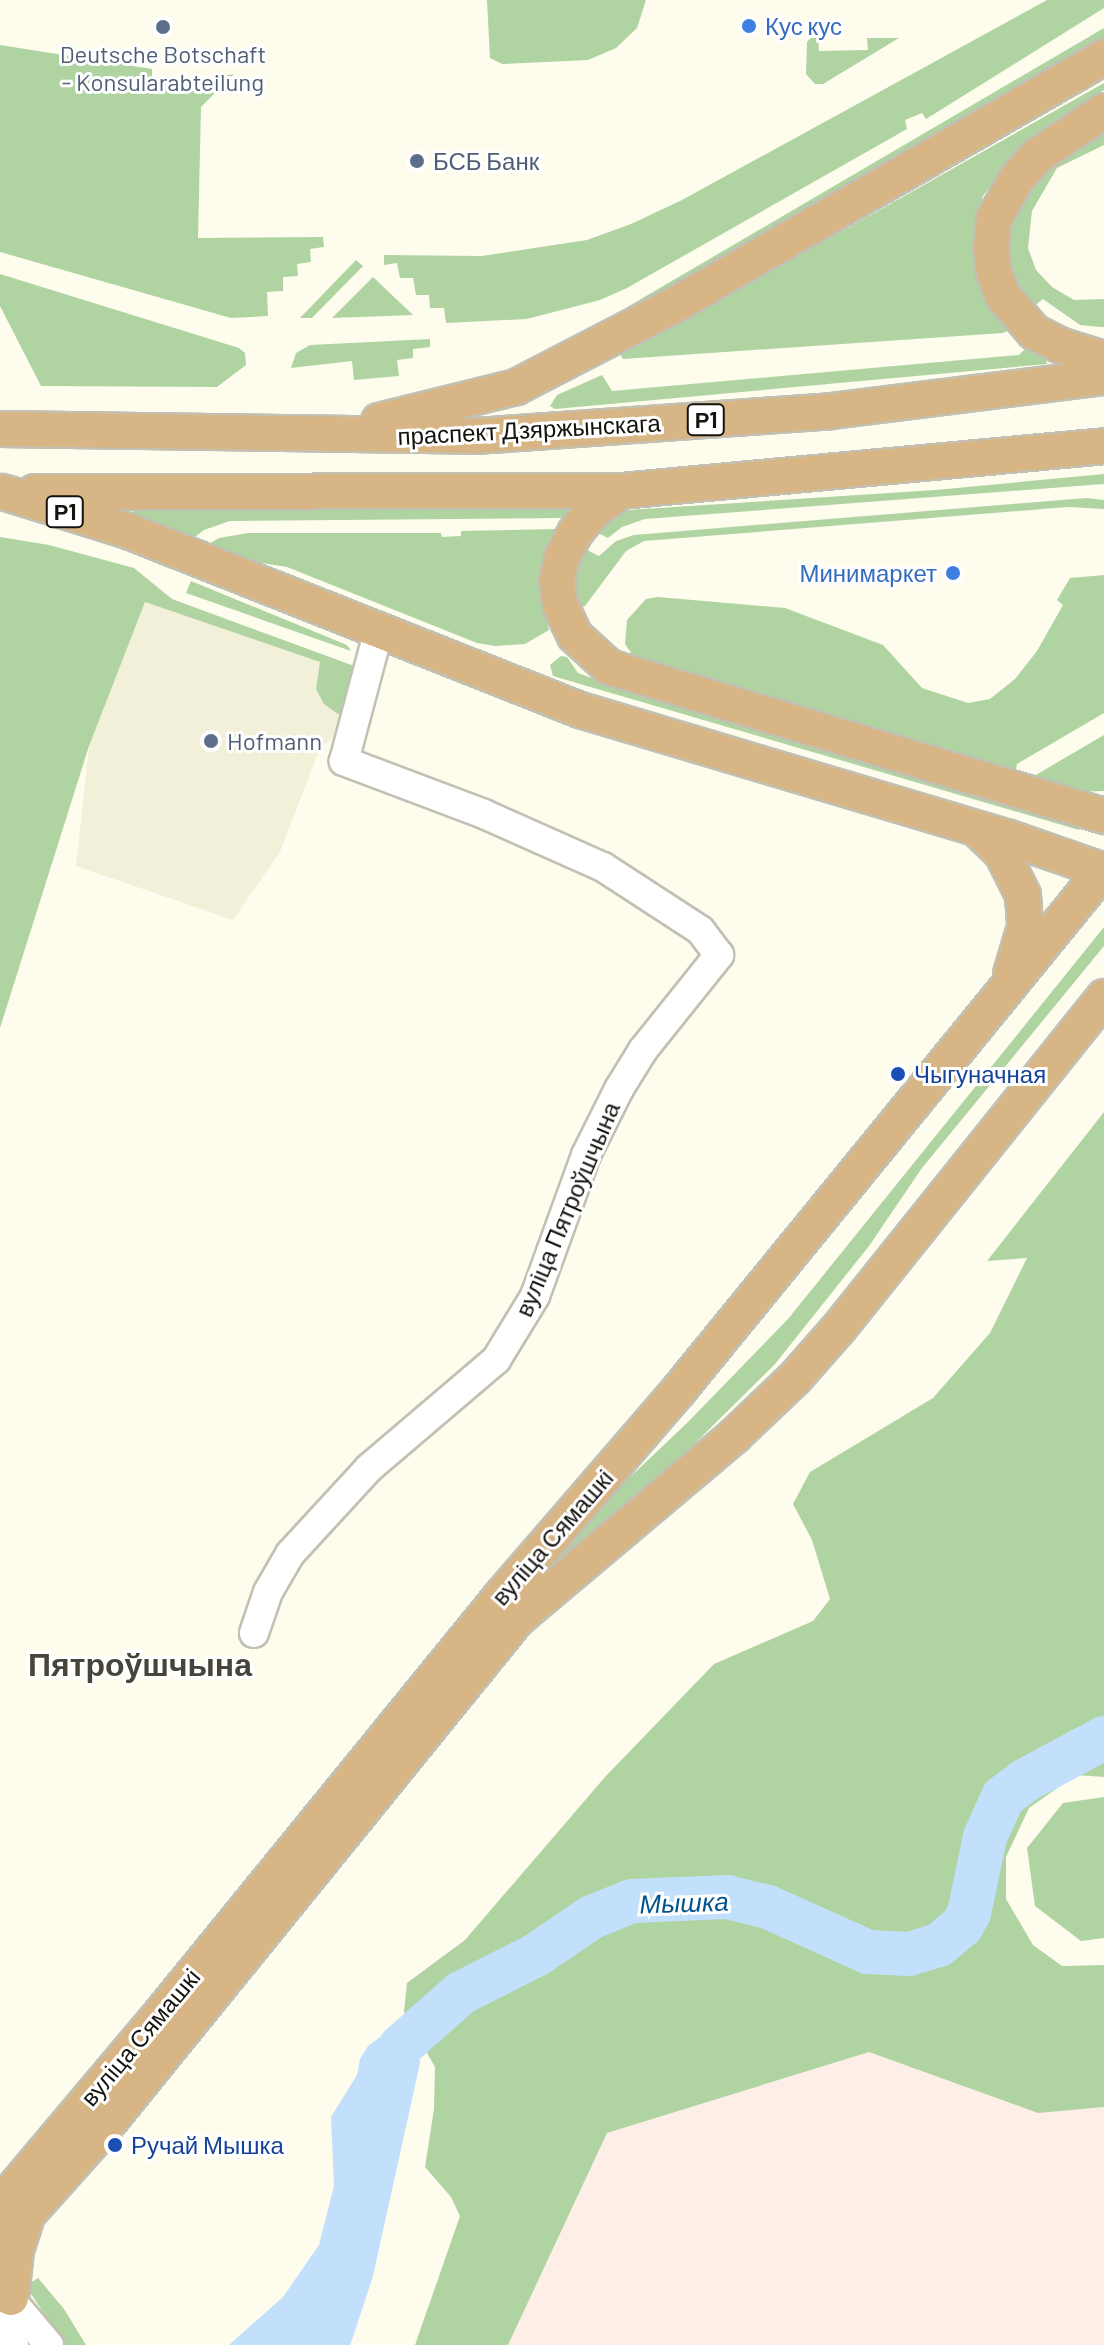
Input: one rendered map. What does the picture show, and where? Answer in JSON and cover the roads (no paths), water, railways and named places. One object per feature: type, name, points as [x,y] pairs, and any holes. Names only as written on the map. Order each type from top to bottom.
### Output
[{"type":"main road","points":[[306,436],[425,412],[516,387],[680,302],[1104,57]]},
{"type":"main road","points":[[1104,111],[1037,156],[1017,178],[994,219],[991,246],[994,273],[1003,296],[1034,332],[1059,345],[1104,359]]},
{"type":"main road","name":"праспект Дзяржынскага","points":[[0,429],[306,436],[476,436],[815,412],[1104,377]]},
{"type":"main road","points":[[1,492],[621,491],[1104,446]]},
{"type":"main road","points":[[621,491],[591,513],[575,533],[562,557],[557,580],[560,604],[575,636],[609,667],[1104,816]]},
{"type":"main road","name":"Р1","points":[[1,492],[128,531],[378,633],[580,710],[977,828],[1104,870]]},
{"type":"main road","points":[[977,828],[1002,853],[1023,895],[1025,927],[1004,992]]},
{"type":"main road","name":"вуліца Сямашкі","points":[[0,2245],[15,2209],[156,2020],[503,1594],[690,1378],[1104,870]]},
{"type":"main road","name":"вуліца Сямашкі","points":[[15,2209],[100,2133],[517,1619],[734,1436],[795,1378],[839,1328],[1104,997]]},
{"type":"main road","points":[[4,2304],[16,2250],[15,2209]]},
{"type":"street","name":"вуліца Пятроўшчына","points":[[254,1633],[268,1592],[290,1554],[369,1468],[496,1360],[535,1296],[586,1155],[619,1089],[643,1050],[719,955],[700,930],[603,867],[484,814],[344,761],[378,633]]},
{"type":"street","points":[[4,2304],[14,2345]]},
{"type":"street","points":[[4,2304],[49,2345]]},
{"type":"water","points":[[391,2029],[411,2034],[418,2045],[420,2063],[373,2276],[350,2345],[229,2345],[283,2297],[319,2245],[334,2186],[331,2117],[357,2075],[360,2059],[368,2046]]},
{"type":"waterway","name":"Мышка","points":[[381,2087],[401,2046],[461,1993],[536,1955],[592,1917],[632,1901],[727,1897],[768,1907],[868,1952],[909,1954],[939,1945],[962,1926],[969,1913],[985,1837],[1003,1797],[1024,1781],[1104,1738]]},
{"type":"place","name":"Кус кус","points":[[749,26]]},
{"type":"place","name":"Deutsche Botschaft - Konsularabteilung","points":[[163,27]]},
{"type":"place","name":"БСБ Банк","points":[[417,161]]},
{"type":"place","name":"Минимаркет","points":[[953,573]]},
{"type":"place","name":"Hofmann","points":[[211,741]]},
{"type":"place","name":"Чыгуначная","points":[[898,1074]]},
{"type":"place","name":"Ручай Мышка","points":[[115,2145]]},
{"type":"district","name":"Пятроўшчына","points":[[140,1663]]}]
